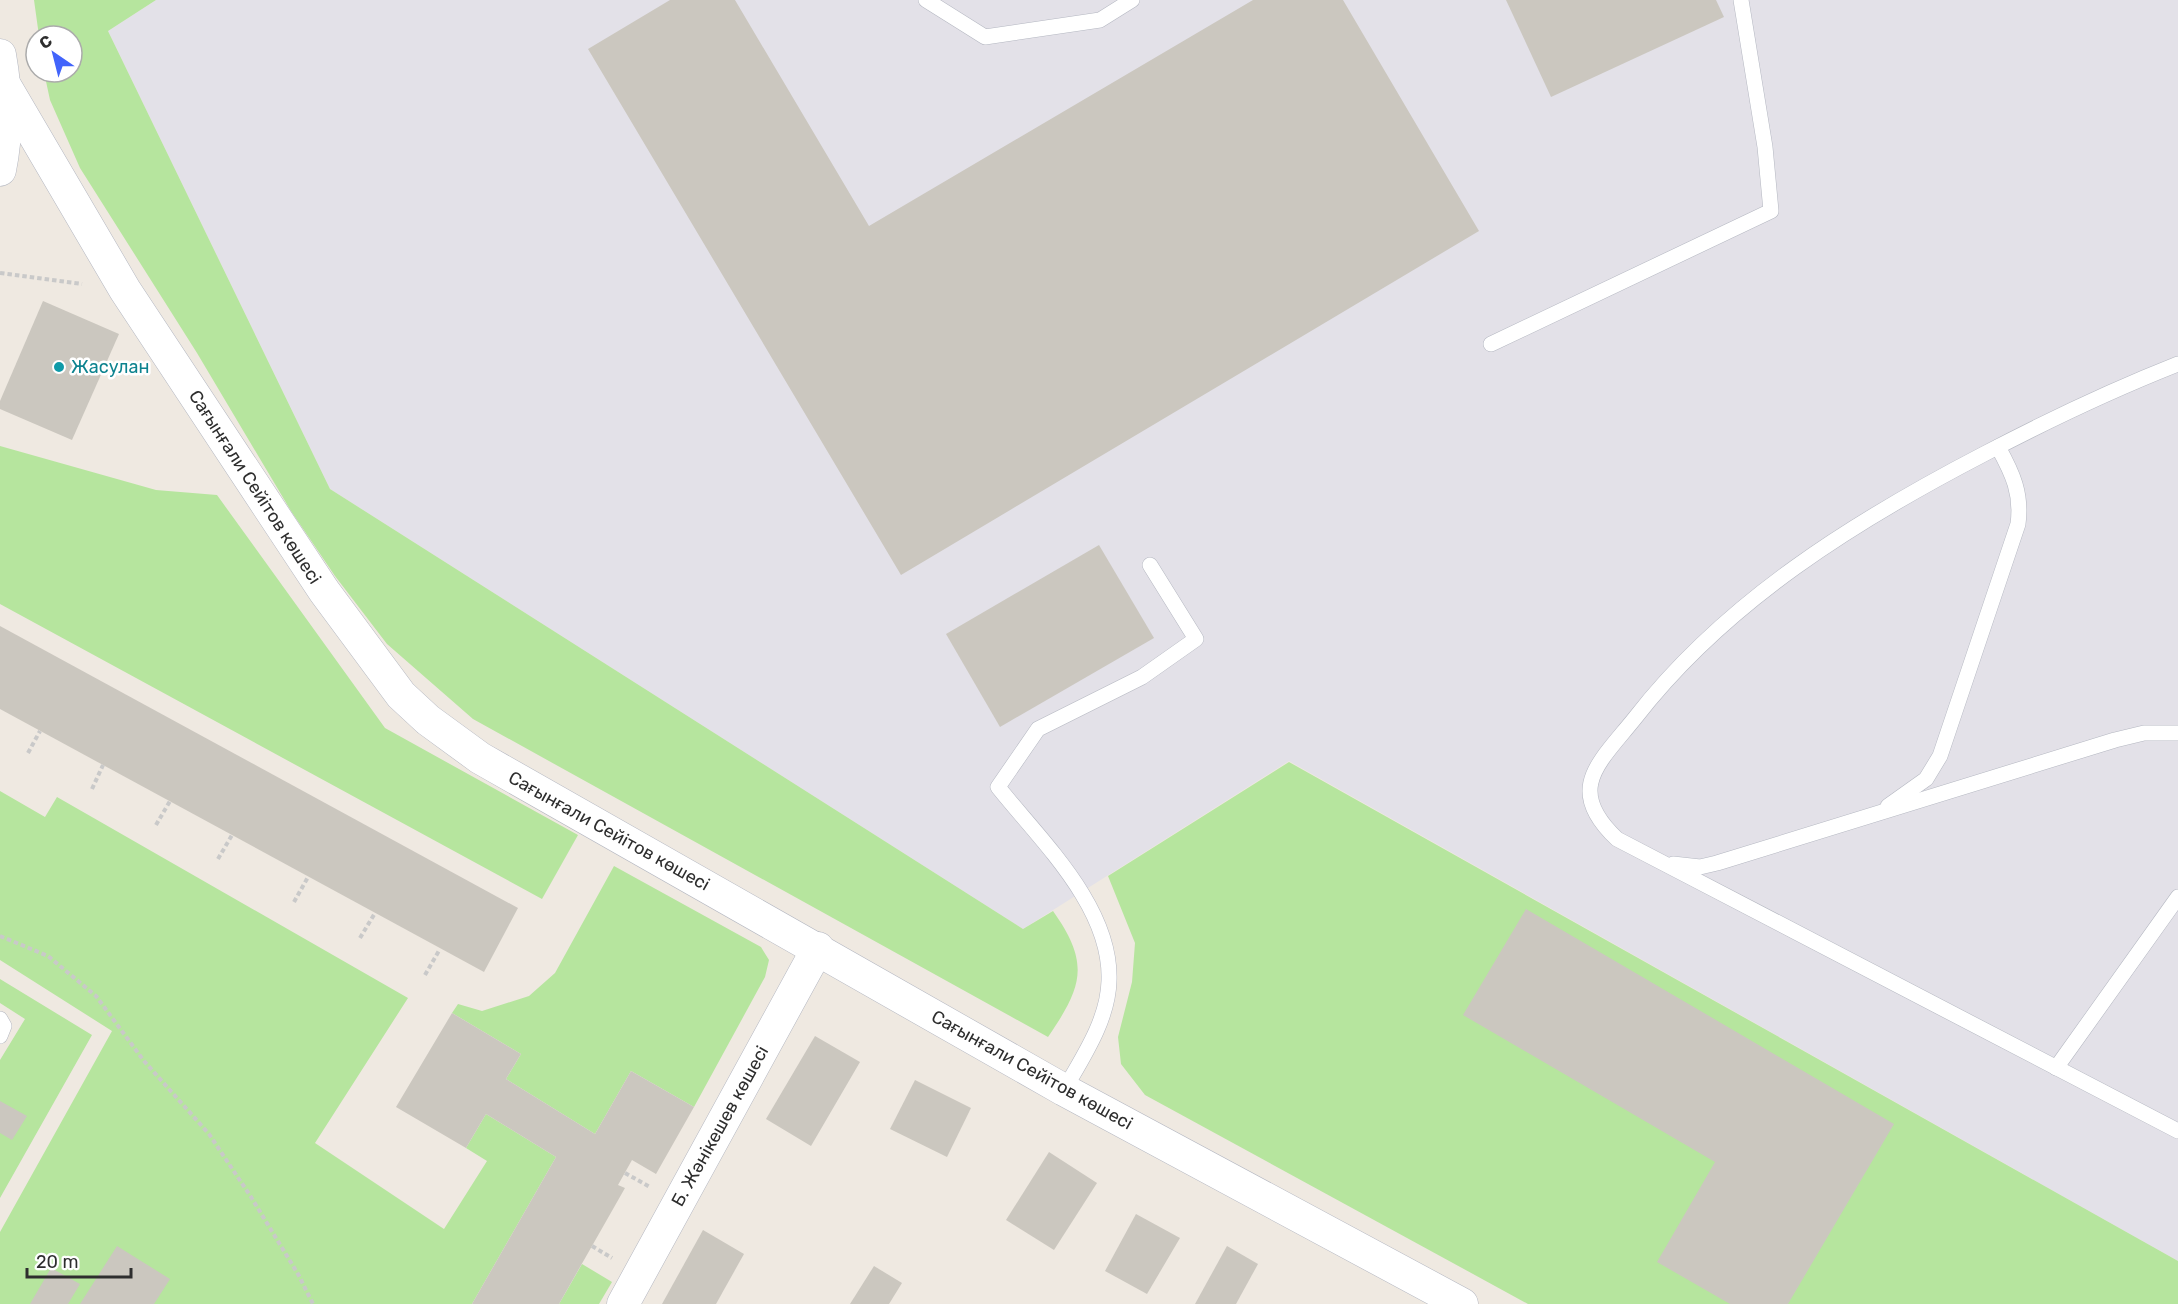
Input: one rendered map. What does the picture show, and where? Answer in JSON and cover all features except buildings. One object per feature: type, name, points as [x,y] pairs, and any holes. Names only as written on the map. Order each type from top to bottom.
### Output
[{"type":"street","points":[[0,55],[6,87],[7,128],[0,167]]},
{"type":"street","name":"Сағынғали Сейітов көшесі","points":[[6,87],[125,290],[324,591],[407,701],[428,720],[480,758],[818,948],[1064,1090],[1462,1304]]},
{"type":"street","name":"Б. Жәнікешев көшесі","points":[[623,1304],[818,948]]},
{"type":"lane","points":[[926,0],[985,37],[1100,20],[1131,0]]},
{"type":"lane","points":[[1491,344],[1771,211],[1765,147],[1741,0]]},
{"type":"lane","points":[[2178,364],[2048,421],[1835,538],[1747,605],[1668,676],[1599,764],[1590,786],[1590,804],[1599,822],[1617,839],[2178,1131]]},
{"type":"lane","points":[[1873,815],[1926,779],[1940,756],[2018,524],[2021,503],[2015,478],[1998,447]]},
{"type":"lane","points":[[1064,1090],[1086,1052],[1101,1018],[1109,981],[1105,944],[1095,915],[1081,893],[998,787],[1038,729],[1142,677],[1196,639],[1150,565]]},
{"type":"lane","points":[[1661,862],[1700,867],[1717,863],[2115,740],[2144,733],[2178,733]]},
{"type":"lane","points":[[2056,1068],[2178,897]]},
{"type":"lane","points":[[0,1018],[4,1026],[0,1036]]},
{"type":"path","points":[[0,273],[125,290]]},
{"type":"path","points":[[28,753],[40,731]]},
{"type":"path","points":[[92,789],[104,765]]},
{"type":"path","points":[[156,825],[170,801]]},
{"type":"path","points":[[218,859],[232,835]]},
{"type":"path","points":[[294,902],[308,877]]},
{"type":"path","points":[[360,938],[375,913]]},
{"type":"path","points":[[0,936],[48,956],[96,996],[144,1061],[209,1134],[251,1197],[298,1274],[313,1304]]},
{"type":"path","points":[[425,975],[440,949]]},
{"type":"shaded area","points":[[156,0],[2178,0],[2178,1261],[1289,761],[1023,929],[330,489],[108,31]]},
{"type":"green space","points":[[34,0],[156,0],[108,31],[330,489],[1023,929],[1053,911],[1073,945],[1078,974],[1069,1003],[1048,1037],[473,719],[387,644],[335,576],[291,511],[197,353],[80,168],[50,100],[47,84],[84,84],[84,24],[37,24]]},
{"type":"green space","points":[[0,446],[156,490],[217,495],[385,728],[578,835],[542,899],[0,604]]},
{"type":"green space","points":[[1289,762],[2178,1261],[2178,1304],[1528,1304],[1145,1095],[1121,1064],[1118,1037],[1132,982],[1135,943],[1108,876]]},
{"type":"green space","points":[[0,791],[45,817],[57,797],[408,998],[315,1143],[444,1229],[487,1161],[466,1148],[486,1114],[556,1157],[472,1304],[0,1304],[0,1232],[112,1031],[0,960]]},
{"type":"green space","points":[[614,866],[761,947],[769,960],[765,977],[694,1107],[631,1071],[595,1134],[506,1079],[521,1054],[452,1013],[458,1004],[482,1011],[529,996],[555,973]]},
{"type":"green space","points":[[0,979],[92,1035],[0,1198],[0,1060],[25,1019],[0,1003]]},
{"type":"green space","points":[[582,1264],[612,1282],[599,1304],[559,1304]]},
{"type":"place","name":"Жасулан","points":[[59,367]]}]
